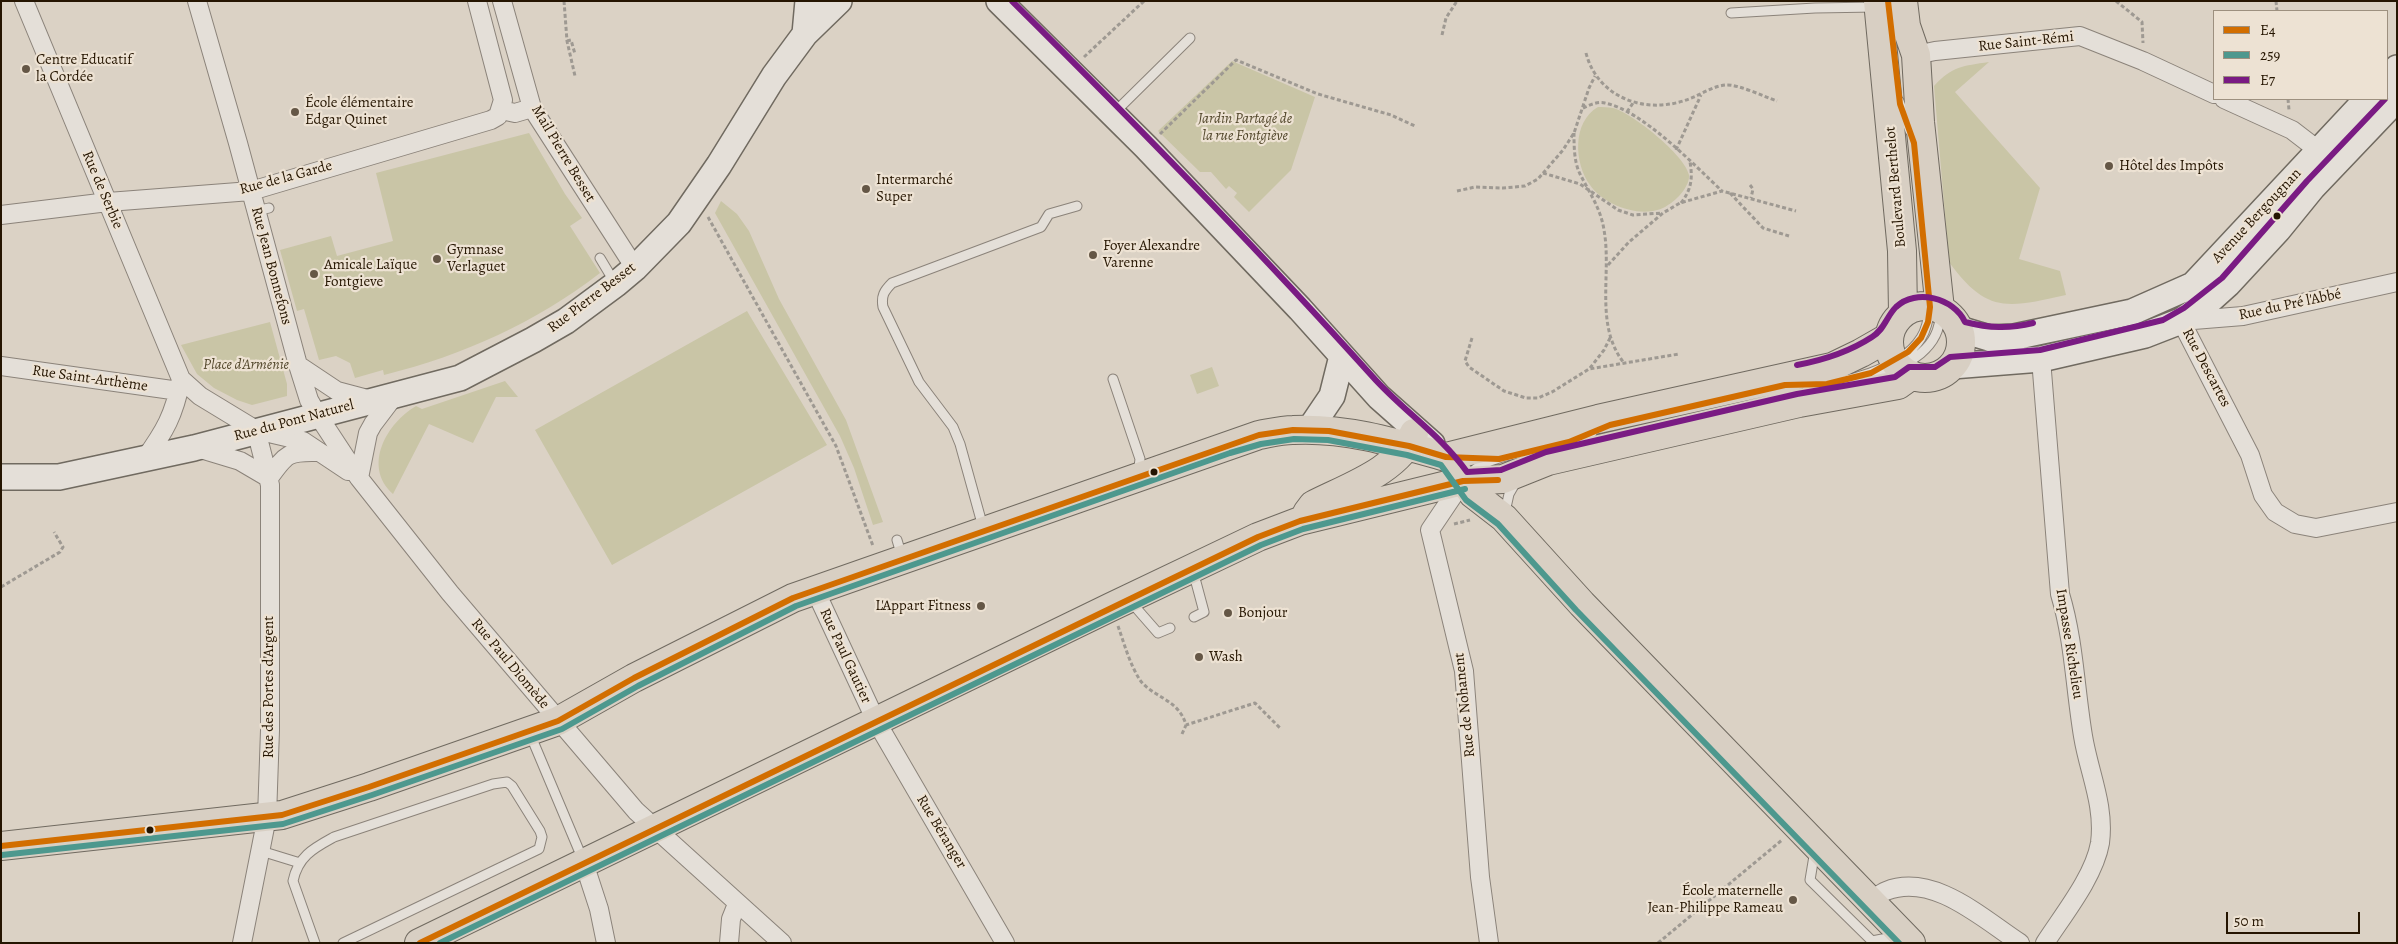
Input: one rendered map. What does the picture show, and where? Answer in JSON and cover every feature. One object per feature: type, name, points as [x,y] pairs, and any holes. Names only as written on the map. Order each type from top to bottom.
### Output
[{"type":"main road","name":"Rue Pierre Besset","points":[[804,34],[808,1]]},
{"type":"main road","name":"Rue Pierre Besset","points":[[395,395],[460,378],[501,357],[566,321],[635,268],[679,223],[719,165],[774,76],[804,34],[839,1]]},
{"type":"main road","points":[[999,1],[1146,148],[1342,356],[1379,397],[1412,438],[1446,457],[1472,494],[1495,511],[1582,604],[1907,939]]},
{"type":"main road","name":"Boulevard Berthelot","points":[[1887,3],[1906,26],[1916,55],[1935,308]]},
{"type":"main road","name":"Boulevard Berthelot","points":[[1887,3],[1902,251],[1903,313]]},
{"type":"main road","points":[[2388,77],[2397,68]]},
{"type":"main road","name":"Avenue Bergougnan","points":[[2182,321],[2228,284],[2278,230],[2313,187],[2397,99]]},
{"type":"main road","name":"Avenue Bergougnan","points":[[2132,312],[2193,285],[2366,100]]},
{"type":"main road","points":[[1959,329],[1989,338],[2014,337],[2132,312],[2182,321],[2193,285]]},
{"type":"main road","points":[[419,943],[1258,537],[1300,522],[1463,481],[1495,480],[1510,465],[1548,461],[1799,403],[1898,385],[1899,360],[1893,323],[1903,313],[1912,308],[1935,308],[1948,314],[1959,329],[1960,348],[1952,366],[1938,375],[1921,377],[1899,360],[1861,353],[1832,367],[1598,419],[1446,457]]},
{"type":"main road","name":"Rue Descartes","points":[[1952,366],[2040,360],[2145,335],[2182,321]]},
{"type":"main road","points":[[1309,430],[1332,396],[1342,356]]},
{"type":"main road","name":"Rue du Pont Naturel","points":[[1,478],[59,477],[144,460],[395,395]]},
{"type":"main road","points":[[1,846],[282,815],[369,787],[558,721],[716,635],[900,550],[985,532],[1138,476],[1259,435],[1293,430],[1309,430],[1412,438]]},
{"type":"main road","points":[[1300,522],[1313,505],[1379,471],[1412,438]]},
{"type":"street","name":"Rue de Serbie","points":[[24,1],[108,202],[180,385],[256,430]]},
{"type":"street","name":"Rue Jean Bonnefons","points":[[196,1],[251,191],[262,210],[298,365],[309,400],[317,414]]},
{"type":"street","points":[[477,1],[502,105],[515,113],[532,108]]},
{"type":"street","name":"Mail Pierre Besset","points":[[502,1],[532,108],[635,268]]},
{"type":"street","name":"Rue Saint-Rémi","points":[[1916,55],[1935,51],[2080,36],[2143,61],[2213,94]]},
{"type":"street","points":[[2226,100],[2292,130],[2318,150]]},
{"type":"street","name":"Rue de la Garde","points":[[1,215],[108,202],[251,191],[491,120],[502,105]]},
{"type":"street","name":"Rue du Pré l'Abbé","points":[[2182,321],[2243,316],[2397,282]]},
{"type":"street","name":"Rue Descartes","points":[[2182,321],[2250,455],[2263,495],[2275,512],[2295,524],[2316,528],[2397,512]]},
{"type":"street","name":"Impasse Richelieu","points":[[2040,360],[2060,594],[2068,621],[2083,737],[2102,814],[2099,845],[2087,878],[2046,943]]},
{"type":"street","points":[[298,365],[337,391],[371,400]]},
{"type":"street","name":"Rue Saint-Arthème","points":[[1,366],[180,385]]},
{"type":"street","points":[[144,460],[164,432],[173,415],[180,385]]},
{"type":"street","points":[[359,478],[368,433],[395,395]]},
{"type":"street","name":"Rue Paul Diomède","points":[[317,414],[359,478],[401,533],[636,811],[656,827],[737,904],[782,943]]},
{"type":"street","name":"Rue Paul Diomède","points":[[256,430],[303,441],[359,478]]},
{"type":"street","name":"Rue des Portes d'Argent","points":[[242,943],[267,817],[270,730],[269,478],[256,430]]},
{"type":"street","name":"Rue du Pont Naturel","points":[[194,448],[240,461],[269,478]]},
{"type":"street","points":[[269,478],[281,461],[296,452],[323,453]]},
{"type":"street","points":[[1430,530],[1463,481]]},
{"type":"street","name":"Rue de Nohanent","points":[[1430,530],[1464,671],[1480,877],[1489,943]]},
{"type":"street","name":"Rue Paul Gautier","points":[[815,590],[876,721]]},
{"type":"street","name":"Rue Béranger","points":[[876,721],[1005,943]]},
{"type":"street","points":[[584,863],[599,909],[606,943]]},
{"type":"street","points":[[1870,901],[1886,891],[1910,886],[1932,888],[2020,943]]},
{"type":"street","points":[[729,943],[731,919],[737,904]]},
{"type":"lane","points":[[1446,457],[1510,465],[1610,426],[1785,385],[1827,384],[1849,380],[1899,360],[1932,344],[1940,326],[1935,308],[1928,260],[1914,143],[1900,104],[1887,3],[1731,13]]},
{"type":"lane","points":[[1112,115],[1190,38]]},
{"type":"lane","points":[[985,532],[954,427],[919,382],[883,308],[882,298],[885,290],[892,283],[1042,227],[1049,214],[1077,206]]},
{"type":"lane","points":[[600,258],[616,284]]},
{"type":"lane","points":[[1899,360],[1921,338],[1935,308]]},
{"type":"lane","points":[[1112,379],[1140,459],[1138,476]]},
{"type":"lane","points":[[1495,511],[1509,494],[1510,465]]},
{"type":"lane","points":[[1193,568],[1204,612],[1194,617]]},
{"type":"lane","points":[[1119,603],[1158,633],[1170,628]]},
{"type":"lane","points":[[529,732],[584,863]]},
{"type":"lane","points":[[315,943],[293,881],[300,863],[310,850],[334,837],[501,782],[507,782],[512,786],[540,830],[542,838],[539,850],[343,943]]},
{"type":"lane","points":[[1816,845],[1810,880],[1872,941],[1907,939]]},
{"type":"lane","points":[[261,851],[300,863]]},
{"type":"path","points":[[564,1],[567,41],[575,76]]},
{"type":"path","points":[[1070,70],[1144,1]]},
{"type":"path","points":[[1442,35],[1446,18],[1457,1]]},
{"type":"path","points":[[2116,1],[2142,22],[2143,61]]},
{"type":"path","points":[[567,41],[570,40],[572,42],[575,54]]},
{"type":"path","points":[[1586,53],[1595,76],[1618,96],[1633,103],[1652,107],[1668,105],[1702,94],[1712,88],[1728,85],[1777,101]]},
{"type":"path","points":[[1146,148],[1236,60],[1318,94],[1391,115],[1415,126]]},
{"type":"path","points":[[1457,191],[1475,187],[1503,188],[1525,186],[1544,173],[1574,133],[1595,76]]},
{"type":"path","points":[[1676,150],[1702,94]]},
{"type":"path","points":[[1583,108],[1603,102],[1627,112],[1658,133],[1722,191]]},
{"type":"path","points":[[1627,112],[1633,103]]},
{"type":"path","points":[[1574,133],[1574,148],[1579,173],[1591,192],[1604,228],[1608,265],[1607,320],[1610,338],[1617,354],[1624,363]]},
{"type":"path","points":[[1680,203],[1690,188],[1692,179],[1690,162]]},
{"type":"path","points":[[1544,173],[1580,184],[1618,210],[1633,215],[1663,213]]},
{"type":"path","points":[[1750,185],[1753,189],[1751,198]]},
{"type":"path","points":[[1608,265],[1629,242],[1663,213],[1680,203],[1722,191],[1796,211]]},
{"type":"path","points":[[1729,192],[1763,228],[1789,236]]},
{"type":"path","points":[[697,197],[836,446],[874,548]]},
{"type":"path","points":[[1472,338],[1465,361],[1469,367],[1504,391],[1526,398],[1538,398],[1552,392],[1589,369],[1604,350],[1610,338]]},
{"type":"path","points":[[1589,369],[1679,354]]},
{"type":"path","points":[[1430,530],[1495,511]]},
{"type":"path","points":[[1,587],[60,552],[62,547],[54,532]]},
{"type":"path","points":[[1119,603],[1141,681],[1170,701],[1184,718],[1186,725],[1182,734]]},
{"type":"path","points":[[1186,725],[1255,703],[1281,729]]},
{"type":"path","points":[[1658,943],[1787,836]]},
{"type":"green space","name":"Jardin Partagé de la rue Fontgiève","points":[[1232,61],[1315,97],[1291,170],[1249,212],[1234,197],[1237,193],[1229,186],[1226,189],[1211,172],[1200,172],[1158,131]]},
{"type":"green space","points":[[1989,62],[1955,92],[2040,188],[2019,259],[2060,271],[2066,295],[2028,303],[2000,303],[1987,299],[1975,291],[1949,262],[1934,86],[1940,79],[1952,71]]},
{"type":"green space","points":[[1598,107],[1622,111],[1657,136],[1678,157],[1689,175],[1689,179],[1682,192],[1672,203],[1659,210],[1637,211],[1615,205],[1596,193],[1581,166],[1578,143],[1584,122]]},
{"type":"green space","name":"Gymnase Verlaguet","points":[[529,133],[565,194],[582,218],[570,226],[600,273],[575,291],[524,322],[470,347],[414,367],[384,375],[383,370],[355,378],[350,363],[336,356],[319,360],[304,309],[297,311],[280,250],[331,236],[337,256],[393,241],[376,173]]},
{"type":"green space","points":[[721,201],[737,214],[749,231],[779,299],[846,420],[883,522],[873,525],[854,468],[840,436],[715,213]]},
{"type":"green space","points":[[747,311],[827,445],[612,565],[535,430]]},
{"type":"green space","name":"Place d'Arménie","points":[[270,322],[287,384],[287,396],[252,405],[237,400],[214,388],[197,374],[181,345]]},
{"type":"green space","points":[[1212,367],[1219,386],[1197,394],[1190,375]]},
{"type":"green space","points":[[505,381],[518,397],[496,397],[473,443],[429,424],[393,494],[384,483],[379,471],[379,458],[382,446],[396,423],[416,406],[422,409]]},
{"type":"transit line","name":"E7","points":[[1012,1],[1195,186],[1384,388],[1445,446],[1467,472],[1501,470],[1546,452],[1797,394],[1895,377],[1909,367],[1935,367],[1950,357],[2040,350],[2163,320],[2184,308],[2222,278],[2307,181],[2384,100]]},
{"type":"transit line","name":"E4","points":[[1,846],[282,815],[369,787],[558,721],[634,678],[793,598],[1259,435],[1293,430],[1329,431],[1409,446],[1446,457],[1499,459],[1569,442],[1610,425],[1785,385],[1827,384],[1871,373],[1908,352],[1921,338],[1928,322],[1930,307],[1914,143],[1900,104],[1888,1]]},
{"type":"transit line","name":"E7","points":[[1797,365],[1836,355],[1872,337],[1883,327],[1896,307],[1904,301],[1914,298],[1934,298],[1944,302],[1960,314],[1965,322],[1974,324],[2007,327],[2033,323]]},
{"type":"transit line","name":"259","points":[[2,855],[283,824],[562,729],[638,686],[796,606],[1230,453],[1261,444],[1294,439],[1328,440],[1407,455],[1441,465],[1466,500],[1498,524],[1576,610],[1899,943]]},
{"type":"transit line","name":"E4","points":[[420,943],[1258,537],[1300,521],[1463,481],[1498,480]]},
{"type":"transit line","name":"259","points":[[440,943],[1261,545],[1303,529],[1465,489]]},
{"type":"place","name":"Centre Educatif la Cordée","points":[[26,69]]},
{"type":"place","name":"École élémentaire Edgar Quinet","points":[[295,112]]},
{"type":"place","name":"Hôtel des Impôts","points":[[2109,166]]},
{"type":"place","name":"Intermarché Super","points":[[866,189]]},
{"type":"place","name":"Foyer Alexandre Varenne","points":[[1093,255]]},
{"type":"place","name":"Gymnase Verlaguet","points":[[437,259]]},
{"type":"place","name":"Amicale Laïque Fontgieve","points":[[314,274]]},
{"type":"place","name":"L'Appart Fitness","points":[[981,606]]},
{"type":"place","name":"Bonjour","points":[[1228,613]]},
{"type":"place","name":"Wash","points":[[1199,657]]},
{"type":"place","name":"École maternelle Jean-Philippe Rameau","points":[[1793,900]]}]
